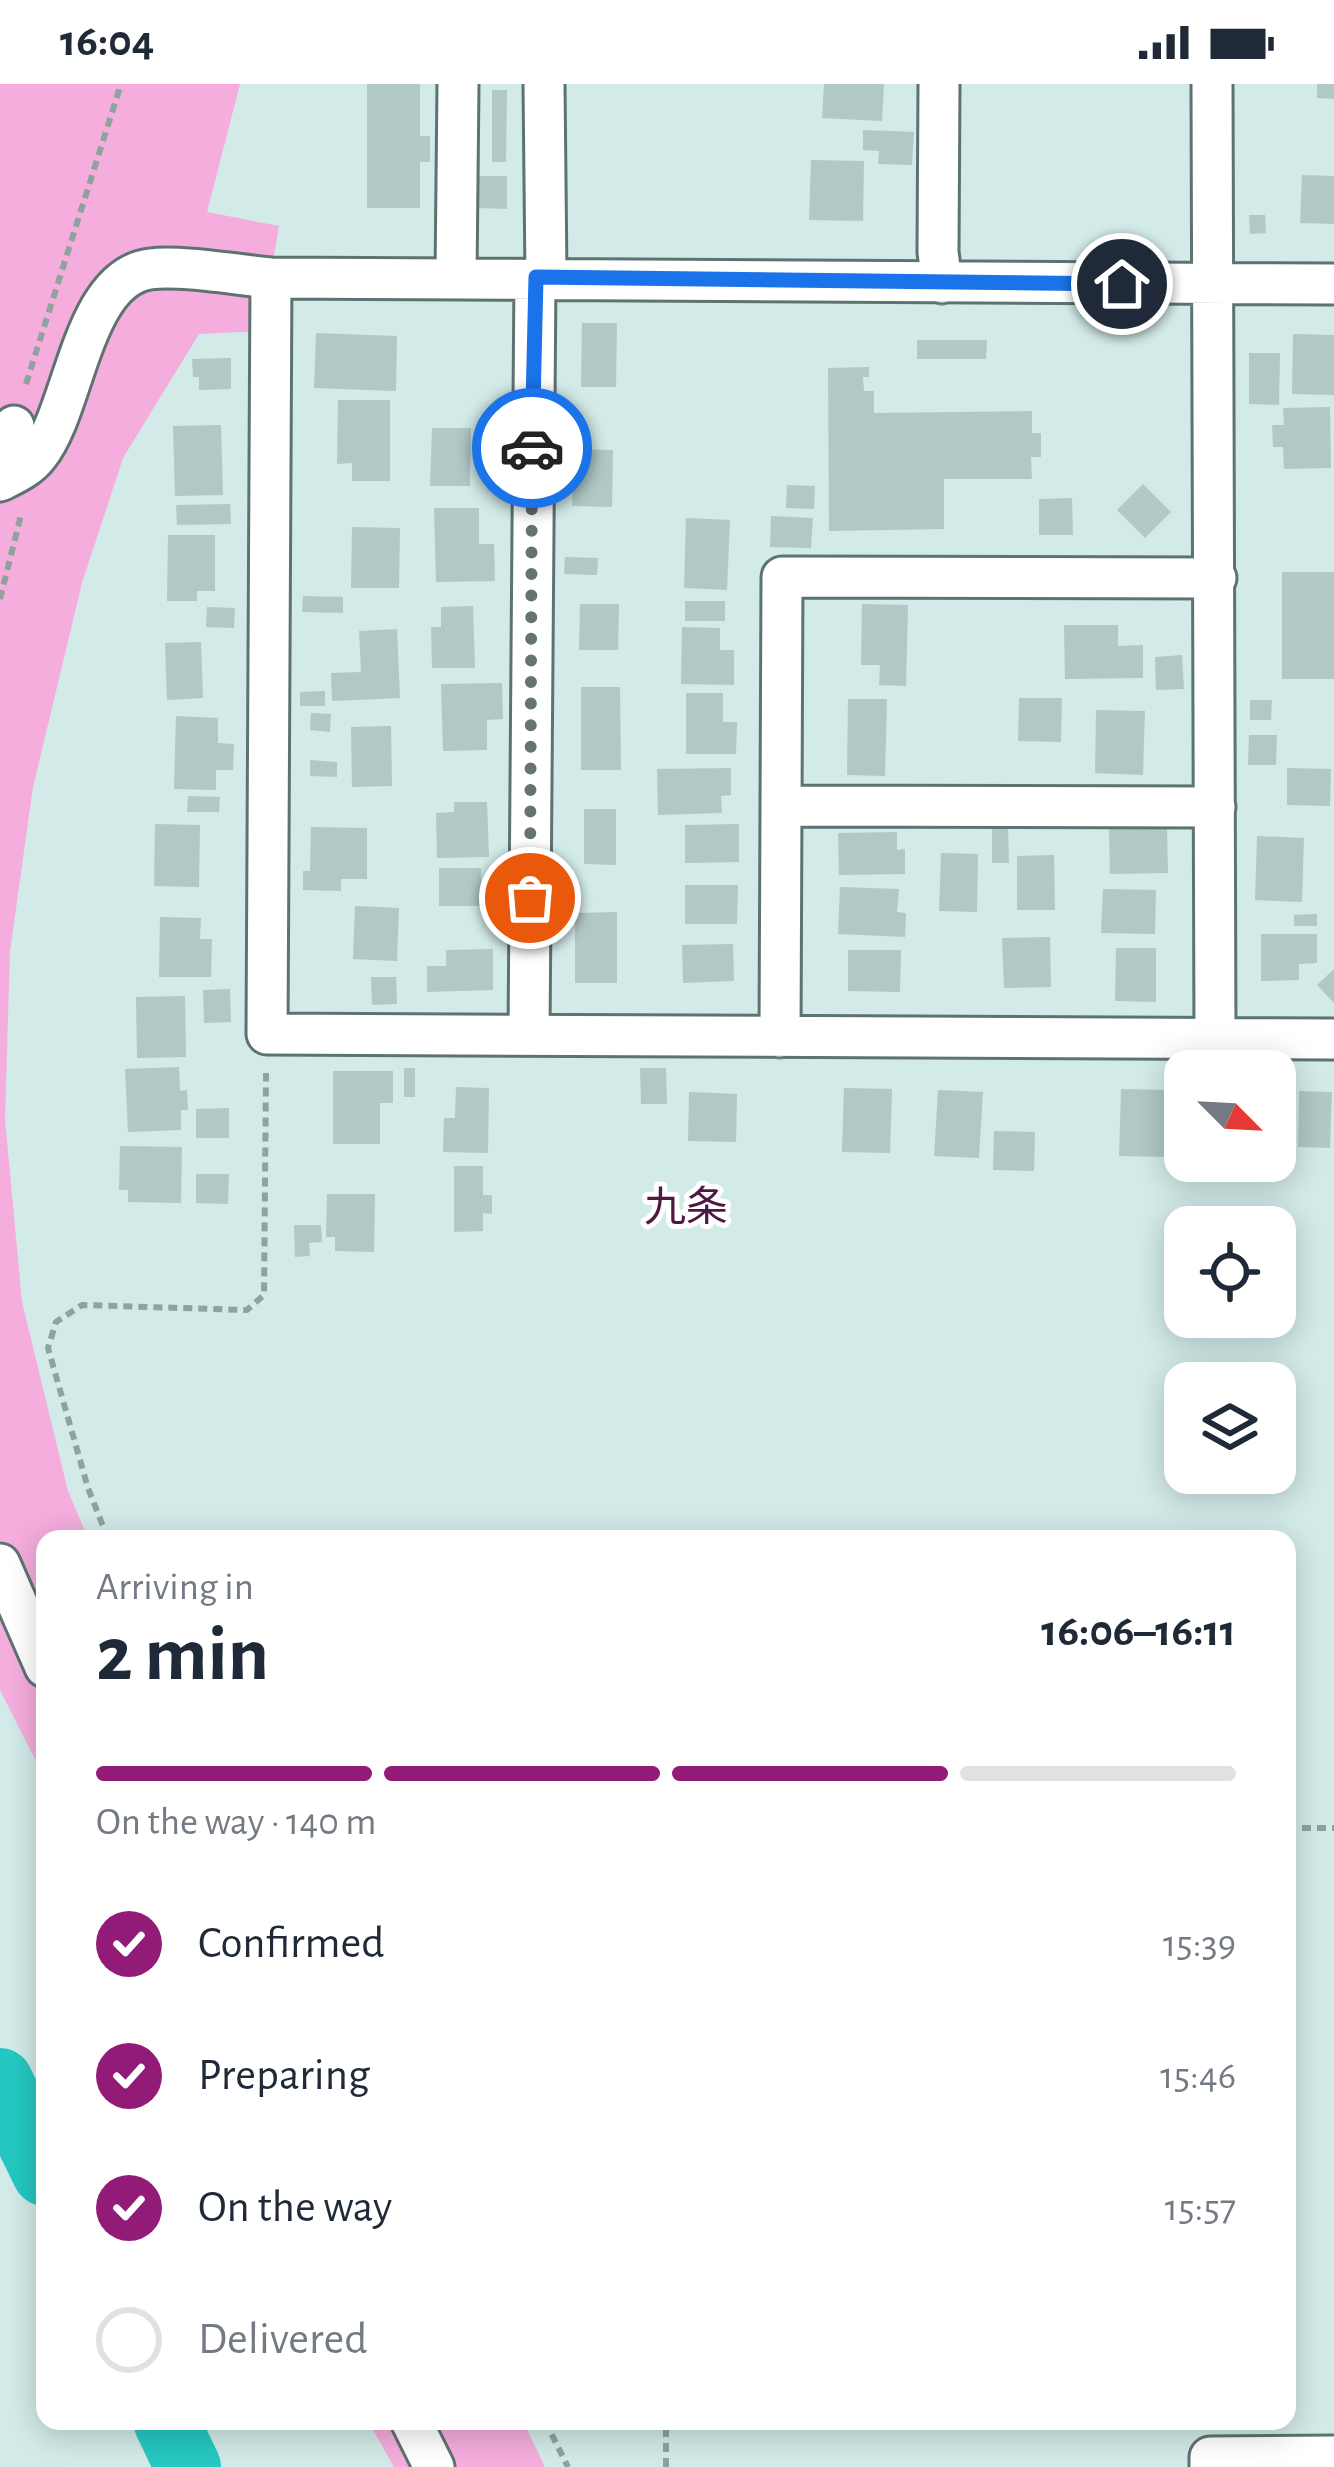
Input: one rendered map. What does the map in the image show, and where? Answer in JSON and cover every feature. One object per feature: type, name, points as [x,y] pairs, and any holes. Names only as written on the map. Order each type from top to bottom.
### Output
[{"type":"street","points":[[456,277],[458,84]]},
{"type":"street","points":[[529,1034],[544,84]]},
{"type":"street","points":[[939,84],[942,283]]},
{"type":"street","points":[[1212,84],[1215,1039]]},
{"type":"street","points":[[0,482],[18,465],[111,290],[131,275],[150,269],[272,278],[1334,284]]},
{"type":"street","points":[[272,278],[267,1034],[1334,1039]]},
{"type":"street","points":[[14,426],[18,465]]},
{"type":"street","points":[[780,1036],[782,577],[1216,578]]},
{"type":"street","points":[[781,806],[1215,807]]},
{"type":"street","points":[[0,1564],[36,1646]]},
{"type":"street","points":[[416,2430],[434,2467]]},
{"type":"street","points":[[1210,2467],[1210,2457],[1334,2456]]},
{"type":"path","points":[[14,426],[121,84]]},
{"type":"path","points":[[0,599],[18,465]]},
{"type":"path","points":[[104,1530],[48,1348],[56,1322],[82,1305],[247,1310],[264,1295],[267,1034]]},
{"type":"path","points":[[1296,1828],[1334,1828]]},
{"type":"path","points":[[550,2430],[568,2467]]},
{"type":"path","points":[[666,2430],[666,2467]]},
{"type":"shaded area","points":[[0,84],[240,84],[207,212],[279,226],[261,331],[199,334],[123,458],[82,583],[33,787],[10,951],[5,1119],[22,1302],[68,1491],[84,1530],[36,1530],[36,1761],[0,1690]]},
{"type":"shaded area","points":[[373,2430],[527,2430],[545,2467],[394,2467]]},
{"type":"building","points":[[367,84],[420,84],[420,136],[430,136],[430,162],[420,162],[420,208],[367,208]]},
{"type":"building","points":[[824,84],[884,84],[882,121],[822,118]]},
{"type":"building","points":[[1317,84],[1334,84],[1334,99],[1317,98]]},
{"type":"building","points":[[492,90],[507,90],[506,162],[492,162]]},
{"type":"building","points":[[863,130],[914,132],[912,165],[878,164],[879,151],[863,150]]},
{"type":"building","points":[[811,160],[864,161],[863,221],[809,220]]},
{"type":"building","points":[[1302,175],[1334,176],[1334,224],[1300,223]]},
{"type":"building","points":[[479,176],[507,176],[507,209],[478,208]]},
{"type":"building","points":[[1249,215],[1265,215],[1266,233],[1250,234]]},
{"type":"building","points":[[582,323],[617,323],[616,387],[581,387]]},
{"type":"building","points":[[316,333],[397,336],[396,391],[314,388]]},
{"type":"building","points":[[1293,334],[1334,335],[1334,395],[1292,394]]},
{"type":"building","points":[[917,340],[987,340],[986,359],[917,359]]},
{"type":"building","points":[[1249,353],[1280,353],[1279,405],[1249,404]]},
{"type":"building","points":[[231,358],[231,389],[199,390],[192,359]]},
{"type":"building","points":[[869,367],[869,377],[863,377],[864,391],[874,391],[874,413],[1032,411],[1032,433],[1041,433],[1041,457],[1031,457],[1032,479],[944,479],[944,529],[829,531],[828,368]]},
{"type":"building","points":[[338,400],[390,400],[390,481],[352,481],[352,463],[337,464]]},
{"type":"building","points":[[1330,407],[1331,468],[1284,469],[1283,447],[1273,447],[1272,425],[1284,425],[1283,408]]},
{"type":"building","points":[[221,425],[223,495],[175,496],[173,426]]},
{"type":"building","points":[[432,428],[471,428],[470,486],[430,486]]},
{"type":"building","points":[[574,449],[613,450],[612,507],[572,506]]},
{"type":"building","points":[[1143,484],[1171,512],[1145,538],[1117,510]]},
{"type":"building","points":[[787,485],[815,486],[814,509],[786,508]]},
{"type":"building","points":[[1072,498],[1073,535],[1039,535],[1039,499]]},
{"type":"building","points":[[230,504],[231,524],[177,525],[176,505]]},
{"type":"building","points":[[434,508],[479,508],[479,544],[494,544],[495,581],[436,582]]},
{"type":"building","points":[[771,516],[813,518],[811,548],[770,547]]},
{"type":"building","points":[[686,518],[730,520],[727,590],[684,588]]},
{"type":"building","points":[[352,527],[400,528],[399,588],[351,588]]},
{"type":"building","points":[[168,535],[215,535],[215,591],[197,591],[197,601],[167,601]]},
{"type":"building","points":[[565,557],[598,558],[597,575],[564,574]]},
{"type":"building","points":[[1282,572],[1334,572],[1334,679],[1282,679]]},
{"type":"building","points":[[303,596],[343,597],[343,613],[302,612]]},
{"type":"building","points":[[685,601],[725,601],[725,621],[685,621]]},
{"type":"building","points":[[580,604],[619,604],[618,650],[579,650]]},
{"type":"building","points":[[862,604],[908,605],[906,686],[879,685],[880,665],[861,665]]},
{"type":"building","points":[[473,606],[475,668],[432,668],[431,627],[441,627],[441,607]]},
{"type":"building","points":[[207,607],[235,608],[234,628],[206,627]]},
{"type":"building","points":[[1064,625],[1118,625],[1118,646],[1143,645],[1143,678],[1065,679]]},
{"type":"building","points":[[682,627],[720,628],[720,650],[734,650],[734,685],[681,684]]},
{"type":"building","points":[[397,629],[400,698],[332,701],[331,673],[361,672],[359,631]]},
{"type":"building","points":[[201,642],[203,698],[167,700],[165,643]]},
{"type":"building","points":[[1182,655],[1184,689],[1156,690],[1155,657]]},
{"type":"building","points":[[502,683],[503,719],[487,720],[487,750],[443,751],[441,684]]},
{"type":"building","points":[[581,687],[620,687],[621,770],[581,770]]},
{"type":"building","points":[[325,691],[325,706],[300,706],[300,692]]},
{"type":"building","points":[[686,693],[723,693],[723,722],[737,722],[736,754],[686,754]]},
{"type":"building","points":[[1019,698],[1062,698],[1061,742],[1018,741]]},
{"type":"building","points":[[848,699],[887,699],[885,776],[847,775]]},
{"type":"building","points":[[1250,700],[1272,700],[1271,720],[1250,720]]},
{"type":"building","points":[[1096,710],[1145,711],[1143,775],[1095,773]]},
{"type":"building","points":[[311,713],[331,714],[330,732],[310,730]]},
{"type":"building","points":[[176,716],[218,718],[218,743],[234,744],[233,770],[216,770],[216,790],[174,789]]},
{"type":"building","points":[[391,726],[392,786],[352,787],[351,727]]},
{"type":"building","points":[[1249,735],[1277,735],[1276,765],[1248,765]]},
{"type":"building","points":[[310,760],[337,762],[337,777],[310,776]]},
{"type":"building","points":[[731,768],[731,795],[721,796],[722,813],[658,815],[657,769]]},
{"type":"building","points":[[1287,768],[1331,769],[1330,806],[1287,805]]},
{"type":"building","points":[[188,796],[220,797],[219,812],[187,812]]},
{"type":"building","points":[[454,802],[487,802],[489,857],[437,858],[436,813],[454,812]]},
{"type":"building","points":[[584,809],[616,809],[616,865],[584,864]]},
{"type":"building","points":[[155,824],[200,825],[199,887],[154,886]]},
{"type":"building","points":[[739,824],[739,862],[685,863],[685,825]]},
{"type":"building","points":[[311,827],[367,828],[367,879],[341,879],[341,891],[303,890],[303,871],[310,871]]},
{"type":"building","points":[[1167,828],[1168,873],[1110,874],[1109,829]]},
{"type":"building","points":[[992,829],[1008,829],[1009,863],[992,863]]},
{"type":"building","points":[[897,832],[897,850],[905,849],[905,874],[839,875],[838,833]]},
{"type":"building","points":[[1257,836],[1304,838],[1302,902],[1255,900]]},
{"type":"building","points":[[941,853],[978,854],[977,912],[939,911]]},
{"type":"building","points":[[1054,855],[1055,910],[1017,910],[1017,856]]},
{"type":"building","points":[[439,868],[481,868],[481,906],[439,906]]},
{"type":"building","points":[[685,885],[738,885],[737,924],[685,924]]},
{"type":"building","points":[[840,887],[899,889],[897,912],[906,913],[905,937],[838,934]]},
{"type":"building","points":[[1103,889],[1156,890],[1155,934],[1101,933]]},
{"type":"building","points":[[355,906],[399,908],[397,961],[353,959]]},
{"type":"building","points":[[617,912],[617,983],[575,983],[575,913]]},
{"type":"building","points":[[1317,914],[1317,926],[1294,926],[1294,915]]},
{"type":"building","points":[[160,917],[201,918],[200,939],[212,939],[211,977],[159,977]]},
{"type":"building","points":[[1261,934],[1317,934],[1317,963],[1299,964],[1299,980],[1261,981]]},
{"type":"building","points":[[1050,937],[1051,987],[1004,988],[1002,938]]},
{"type":"building","points":[[733,944],[734,981],[683,983],[682,945]]},
{"type":"building","points":[[1116,948],[1156,948],[1156,1002],[1115,1001]]},
{"type":"building","points":[[493,949],[493,990],[427,992],[427,966],[446,966],[446,950]]},
{"type":"building","points":[[848,950],[901,950],[900,992],[848,991]]},
{"type":"building","points":[[1334,969],[1334,1003],[1317,985]]},
{"type":"building","points":[[371,977],[396,977],[397,1004],[372,1005]]},
{"type":"building","points":[[230,989],[231,1022],[204,1023],[203,990]]},
{"type":"building","points":[[185,996],[186,1057],[137,1058],[136,997]]},
{"type":"building","points":[[179,1067],[180,1091],[187,1090],[188,1110],[181,1110],[181,1130],[128,1132],[125,1069]]},
{"type":"building","points":[[404,1068],[415,1068],[415,1097],[404,1097]]},
{"type":"building","points":[[640,1068],[666,1068],[667,1104],[641,1104]]},
{"type":"building","points":[[333,1071],[393,1071],[393,1103],[380,1103],[380,1144],[333,1144]]},
{"type":"building","points":[[456,1087],[489,1088],[488,1153],[443,1152],[444,1118],[455,1118]]},
{"type":"building","points":[[844,1088],[892,1089],[890,1153],[842,1152]]},
{"type":"building","points":[[1121,1089],[1164,1090],[1164,1157],[1119,1156]]},
{"type":"building","points":[[938,1090],[983,1092],[979,1158],[934,1156]]},
{"type":"building","points":[[1299,1091],[1332,1092],[1330,1148],[1298,1147]]},
{"type":"building","points":[[689,1092],[737,1094],[736,1142],[688,1141]]},
{"type":"building","points":[[229,1108],[229,1138],[196,1138],[196,1109]]},
{"type":"building","points":[[994,1131],[1035,1132],[1034,1171],[993,1170]]},
{"type":"building","points":[[120,1146],[182,1147],[181,1203],[128,1202],[128,1190],[119,1190]]},
{"type":"building","points":[[454,1166],[483,1166],[483,1195],[492,1195],[492,1214],[483,1213],[483,1231],[454,1232]]},
{"type":"building","points":[[196,1174],[229,1174],[228,1204],[196,1203]]},
{"type":"building","points":[[327,1194],[375,1194],[374,1252],[335,1251],[335,1237],[326,1237]]},
{"type":"building","points":[[294,1225],[321,1225],[322,1242],[309,1243],[310,1256],[295,1257]]},
{"type":"waterway","points":[[0,2081],[36,2155]]},
{"type":"waterway","points":[[170,2430],[188,2467]]},
{"type":"way so far","points":[[530,898],[532,448]]},
{"type":"district","name":"九条","points":[[686,1206]]},
{"type":"route","points":[[532,448],[536,277],[1122,284]]}]
